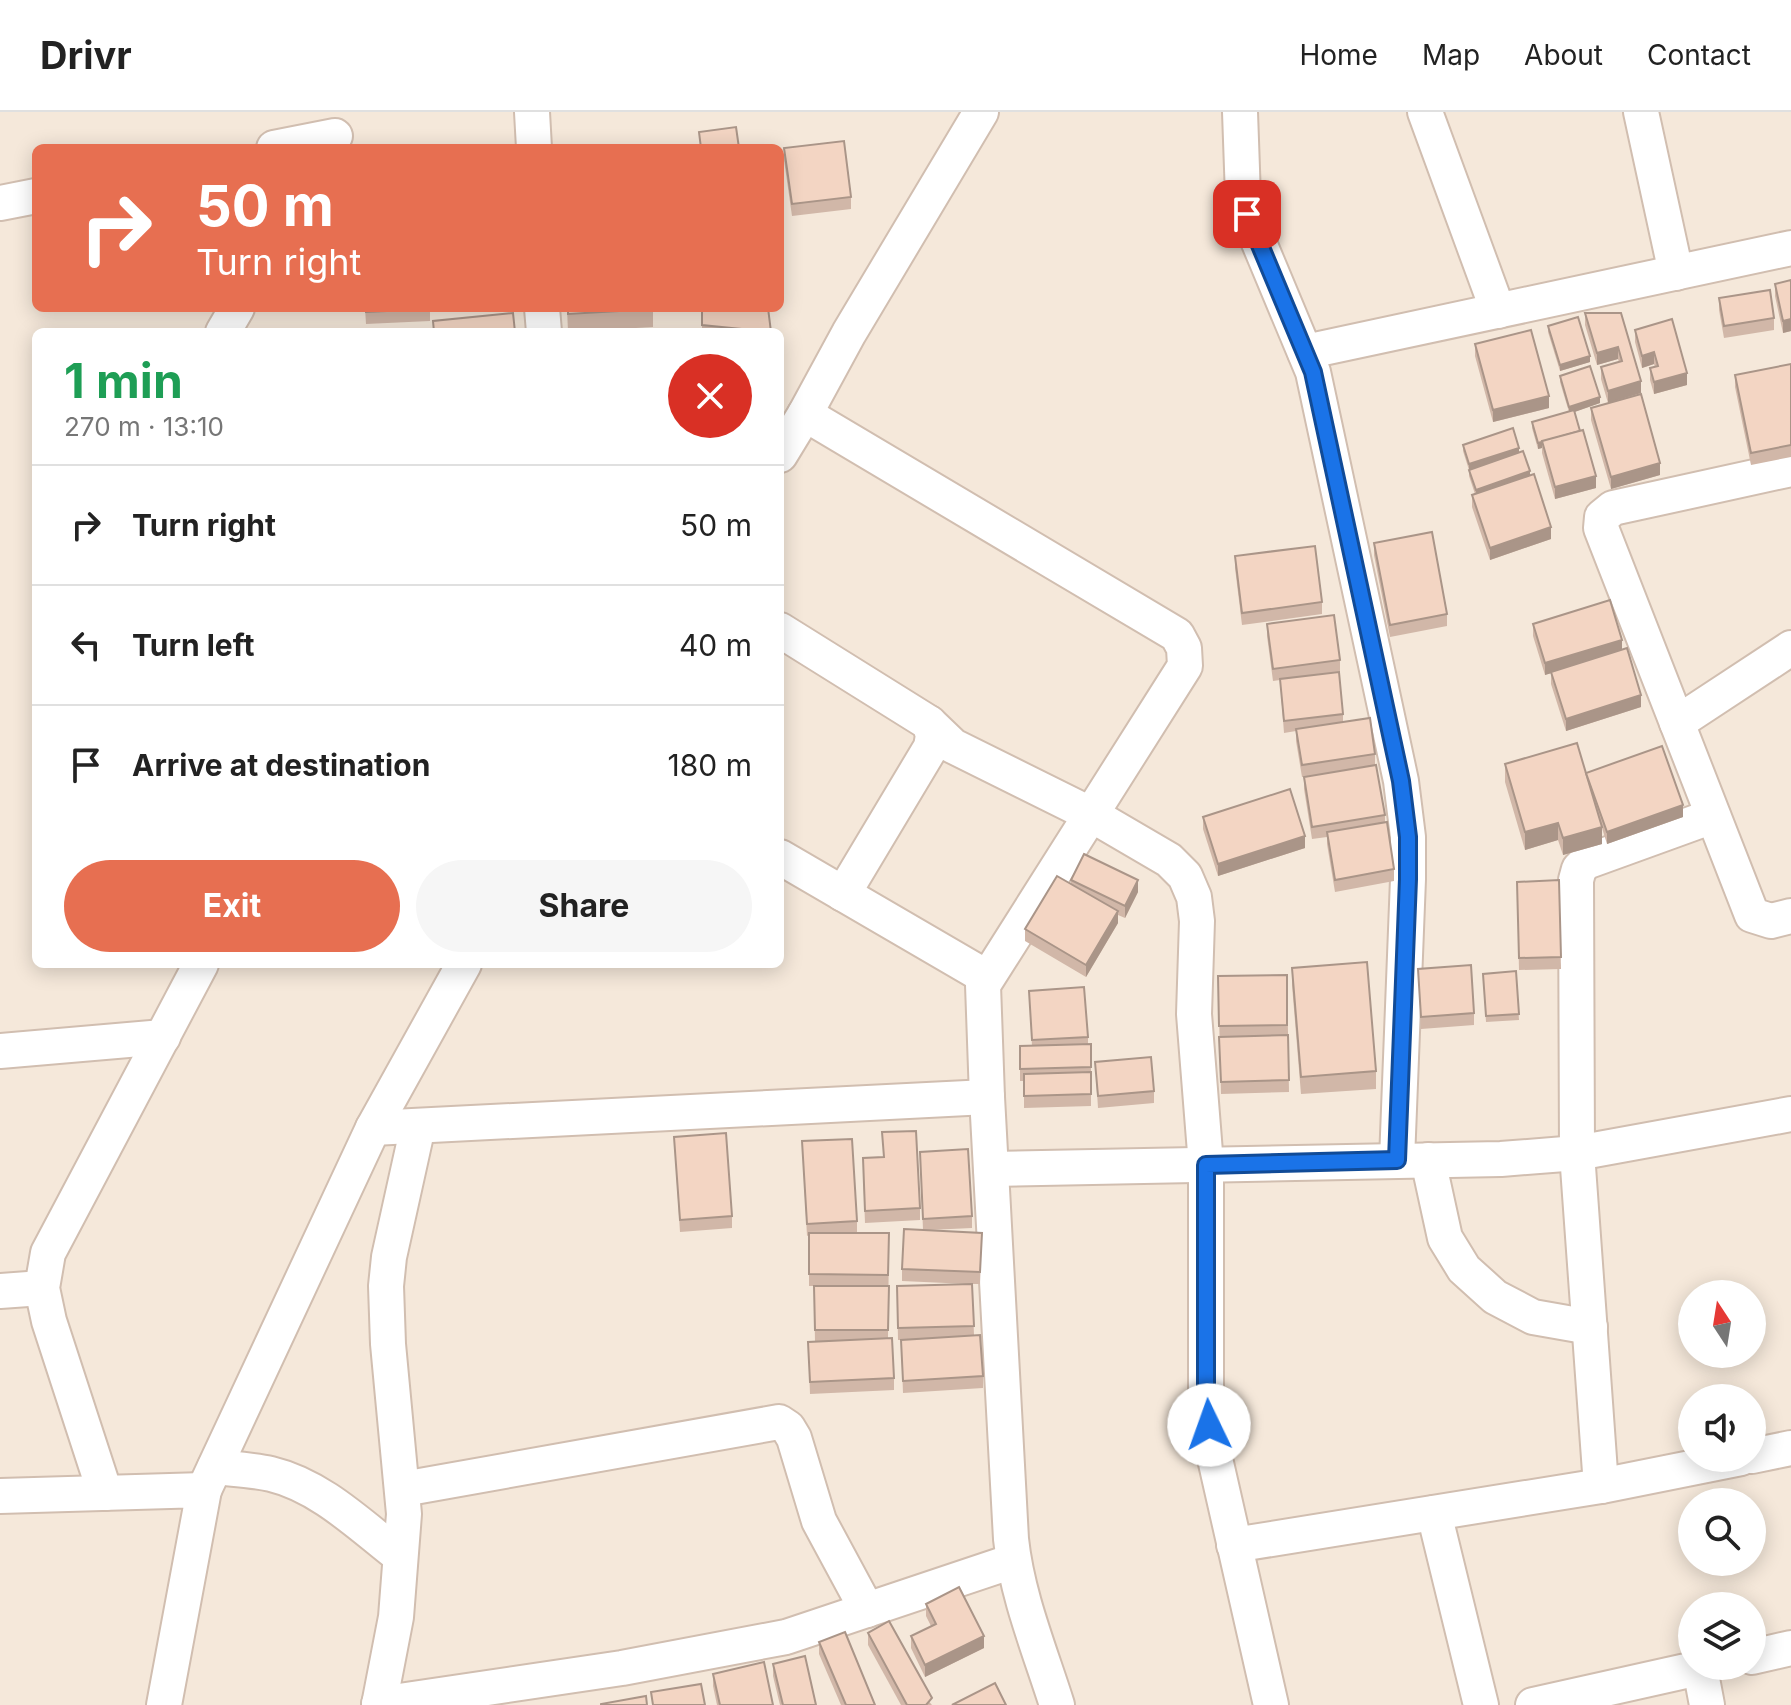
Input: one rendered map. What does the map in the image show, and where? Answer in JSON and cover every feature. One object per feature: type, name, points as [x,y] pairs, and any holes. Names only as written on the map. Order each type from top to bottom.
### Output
[{"type":"street","points":[[532,112],[534,144]]},
{"type":"street","points":[[784,448],[857,319],[981,112]]},
{"type":"street","points":[[1240,112],[1243,197],[1247,214],[1313,372],[1401,781],[1408,837],[1412,1160],[1445,1238],[1464,1269],[1495,1297],[1533,1317],[1590,1327]]},
{"type":"street","points":[[1425,112],[1498,311]]},
{"type":"street","points":[[1641,112],[1676,273]]},
{"type":"street","points":[[290,144],[337,132]]},
{"type":"street","points":[[0,203],[32,197]]},
{"type":"street","points":[[1305,352],[1791,248]]},
{"type":"street","points":[[805,414],[1177,635],[1184,648],[1185,666],[983,985],[1013,1561],[1057,1705]]},
{"type":"street","points":[[1791,469],[1613,508],[1602,517],[1601,528],[1752,915],[1771,921],[1791,916]]},
{"type":"street","points":[[784,632],[929,723],[953,746],[1092,815],[1169,860],[1185,876],[1194,897],[1197,921],[1194,1014],[1206,1165],[1206,1409],[1271,1705]]},
{"type":"street","points":[[1677,723],[1791,648]]},
{"type":"street","points":[[843,894],[931,747],[933,735],[929,723]]},
{"type":"street","points":[[1601,1486],[1577,1153],[1576,880],[1579,869],[1586,862],[1713,816]]},
{"type":"street","points":[[784,859],[986,977]]},
{"type":"street","points":[[105,1493],[49,1321],[42,1288],[48,1253],[199,968]]},
{"type":"street","points":[[164,1705],[210,1478],[373,1128],[462,968]]},
{"type":"street","points":[[0,1051],[163,1037]]},
{"type":"street","points":[[373,1128],[987,1097]]},
{"type":"street","points":[[991,1169],[1501,1159],[1577,1153],[1791,1114]]},
{"type":"street","points":[[418,1126],[389,1257],[386,1286],[388,1344],[404,1514],[396,1617],[379,1704],[622,1668],[786,1637],[1013,1561]]},
{"type":"street","points":[[0,1291],[42,1288]]},
{"type":"street","points":[[403,1489],[779,1422],[788,1428],[794,1438],[819,1521],[867,1610]]},
{"type":"street","points":[[1766,1453],[1791,1448]]},
{"type":"street","points":[[1234,1545],[1601,1486],[1678,1471]]},
{"type":"street","points":[[0,1496],[105,1493],[210,1478],[270,1474],[322,1496],[400,1556]]},
{"type":"street","points":[[1434,1513],[1481,1705]]},
{"type":"street","points":[[1766,1654],[1791,1648]]},
{"type":"street","points":[[1533,1705],[1678,1673]]},
{"type":"street","points":[[1705,1680],[1707,1705]]},
{"type":"shaded area","points":[[0,112],[1791,112],[1791,1705],[0,1705]]},
{"type":"building","points":[[736,127],[738,144],[700,144],[699,132]]},
{"type":"building","points":[[844,141],[851,197],[792,204],[784,148]]},
{"type":"building","points":[[1791,280],[1791,319],[1783,321],[1775,284]]},
{"type":"building","points":[[1770,290],[1774,318],[1724,326],[1719,298]]},
{"type":"building","points":[[702,312],[768,312],[770,328],[732,328],[702,325]]},
{"type":"building","points":[[513,313],[515,328],[434,328],[433,321]]},
{"type":"building","points":[[1585,313],[1621,313],[1641,381],[1608,391],[1601,367],[1622,361],[1618,347],[1597,353]]},
{"type":"building","points":[[1578,317],[1590,356],[1560,365],[1548,326]]},
{"type":"building","points":[[1672,319],[1687,373],[1654,382],[1650,368],[1658,366],[1654,352],[1642,356],[1635,330]]},
{"type":"building","points":[[1531,330],[1549,396],[1493,410],[1475,344]]},
{"type":"building","points":[[1791,364],[1791,445],[1751,453],[1735,375]]},
{"type":"building","points":[[1590,366],[1600,397],[1569,407],[1560,376]]},
{"type":"building","points":[[1641,394],[1660,463],[1611,477],[1591,408]]},
{"type":"building","points":[[1574,410],[1580,431],[1538,443],[1532,422]]},
{"type":"building","points":[[1513,428],[1519,448],[1469,464],[1463,445]]},
{"type":"building","points":[[1583,430],[1596,476],[1555,487],[1542,441]]},
{"type":"building","points":[[1523,451],[1530,471],[1476,490],[1469,470]]},
{"type":"building","points":[[1534,474],[1551,527],[1490,548],[1472,495]]},
{"type":"building","points":[[1432,532],[1447,614],[1390,625],[1374,543]]},
{"type":"building","points":[[1315,546],[1322,602],[1242,613],[1235,556]]},
{"type":"building","points":[[1610,600],[1622,640],[1545,663],[1533,624]]},
{"type":"building","points":[[1334,615],[1340,660],[1273,669],[1267,624]]},
{"type":"building","points":[[1627,648],[1641,695],[1566,719],[1551,672]]},
{"type":"building","points":[[1339,672],[1343,714],[1284,721],[1280,679]]},
{"type":"building","points":[[1370,718],[1375,754],[1302,765],[1296,729]]},
{"type":"building","points":[[1577,743],[1602,827],[1563,838],[1558,823],[1525,832],[1505,764]]},
{"type":"building","points":[[1662,746],[1683,805],[1607,832],[1586,773]]},
{"type":"building","points":[[1376,765],[1385,815],[1312,827],[1304,777]]},
{"type":"building","points":[[1290,789],[1305,836],[1218,864],[1203,817]]},
{"type":"building","points":[[1387,822],[1394,869],[1335,880],[1327,832]]},
{"type":"building","points":[[1084,854],[1138,880],[1125,906],[1071,880]]},
{"type":"building","points":[[1057,876],[1118,911],[1086,965],[1025,929]]},
{"type":"building","points":[[1559,880],[1561,957],[1519,958],[1517,882]]},
{"type":"building","points":[[1367,962],[1376,1071],[1301,1077],[1292,968]]},
{"type":"building","points":[[1471,965],[1474,1013],[1421,1017],[1418,969]]},
{"type":"building","points":[[1516,971],[1519,1014],[1486,1016],[1483,974]]},
{"type":"building","points":[[1287,975],[1287,1025],[1219,1026],[1218,976]]},
{"type":"building","points":[[1084,987],[1088,1037],[1032,1040],[1029,991]]},
{"type":"building","points":[[1288,1035],[1289,1080],[1221,1082],[1219,1037]]},
{"type":"building","points":[[1091,1044],[1091,1067],[1020,1069],[1020,1046]]},
{"type":"building","points":[[1151,1057],[1154,1091],[1098,1096],[1095,1062]]},
{"type":"building","points":[[1091,1072],[1091,1094],[1024,1096],[1024,1074]]},
{"type":"building","points":[[916,1131],[920,1208],[865,1211],[863,1158],[884,1157],[882,1132]]},
{"type":"building","points":[[726,1133],[732,1216],[680,1220],[674,1137]]},
{"type":"building","points":[[852,1139],[857,1221],[807,1224],[802,1141]]},
{"type":"building","points":[[968,1149],[972,1216],[923,1219],[920,1152]]},
{"type":"building","points":[[904,1229],[982,1233],[980,1272],[902,1269]]},
{"type":"building","points":[[809,1233],[889,1233],[888,1275],[809,1274]]},
{"type":"building","points":[[972,1284],[974,1326],[898,1328],[897,1286]]},
{"type":"building","points":[[814,1286],[889,1286],[888,1330],[815,1330]]},
{"type":"building","points":[[980,1335],[983,1376],[903,1381],[901,1340]]},
{"type":"building","points":[[892,1338],[894,1378],[810,1382],[808,1342]]},
{"type":"building","points":[[959,1587],[984,1636],[925,1665],[911,1636],[936,1624],[926,1604]]},
{"type":"building","points":[[889,1621],[932,1698],[926,1705],[907,1705],[868,1633]]},
{"type":"building","points":[[845,1632],[875,1705],[846,1705],[819,1642]]},
{"type":"building","points":[[805,1656],[816,1705],[783,1705],[773,1664]]},
{"type":"building","points":[[764,1662],[773,1705],[720,1705],[713,1674]]},
{"type":"building","points":[[995,1683],[1006,1705],[952,1705]]},
{"type":"building","points":[[701,1684],[705,1705],[653,1705],[651,1692]]},
{"type":"building","points":[[646,1696],[647,1705],[601,1705],[601,1704]]},
{"type":"route","points":[[1209,1425],[1206,1409],[1206,1165],[1397,1160],[1408,879],[1408,837],[1401,781],[1313,372],[1247,214]]}]
